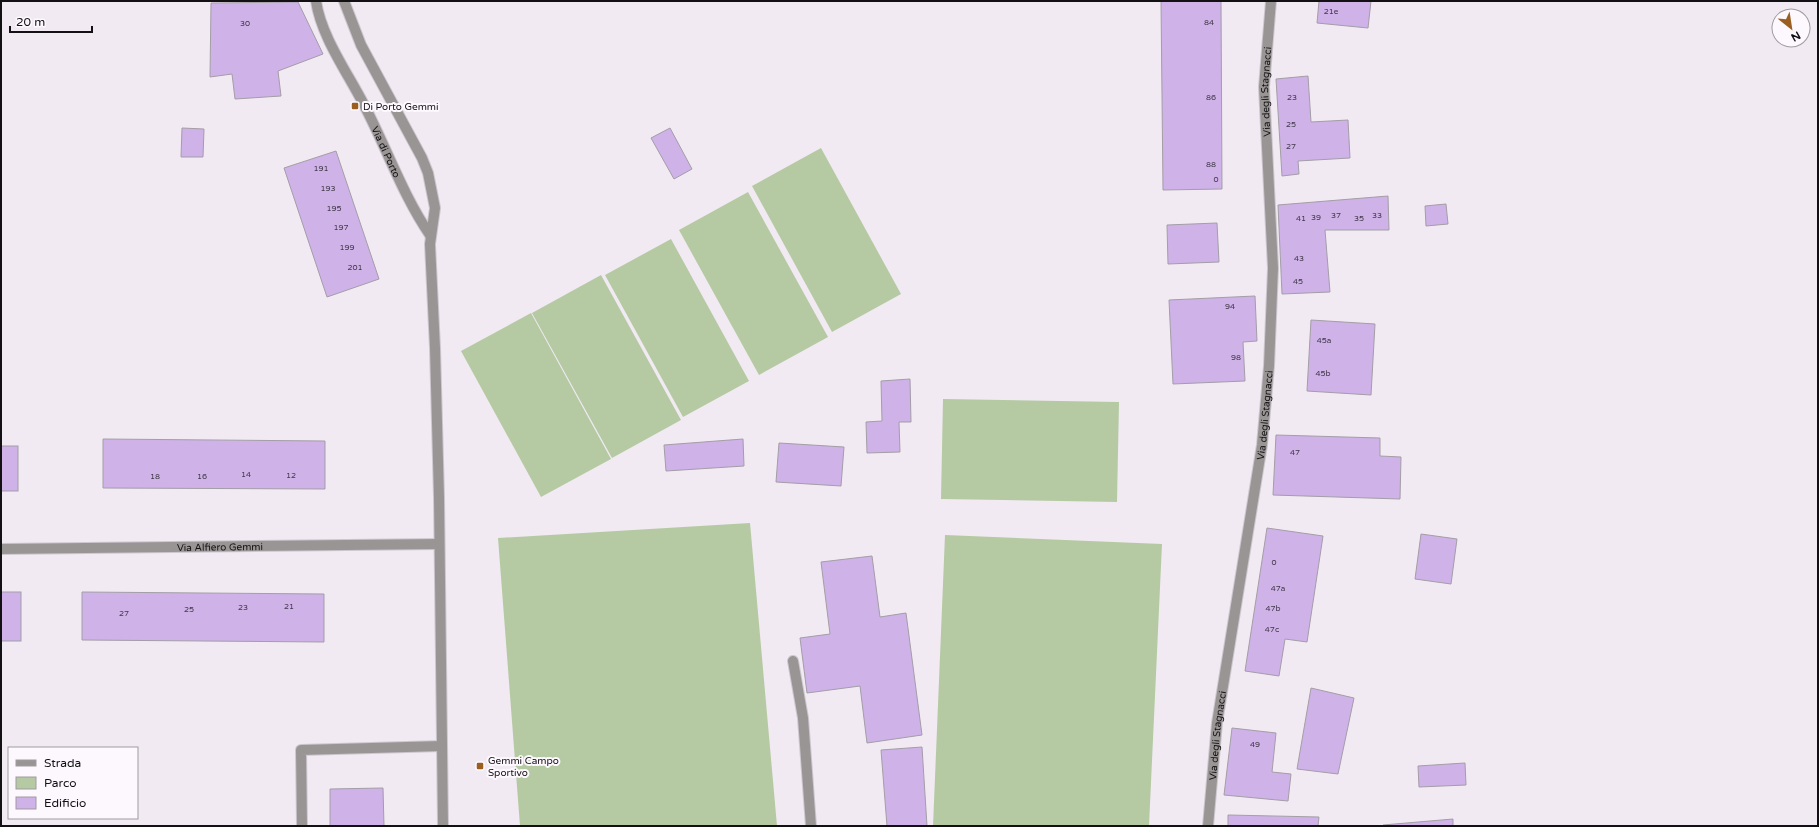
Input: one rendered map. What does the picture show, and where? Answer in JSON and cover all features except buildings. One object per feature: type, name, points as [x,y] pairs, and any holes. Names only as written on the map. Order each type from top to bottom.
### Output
[{"type":"street","name":"Via di Porto","points":[[316,1],[320,17],[338,58],[377,130],[411,204],[430,235]]},
{"type":"street","name":"Via degli Stagnacci","points":[[1208,826],[1217,723],[1262,445],[1269,366],[1273,268],[1264,88],[1271,1]]},
{"type":"street","name":"Via di Porto","points":[[343,2],[362,45],[419,152],[428,173],[435,208],[434,221],[430,235],[435,348],[439,544]]},
{"type":"street","name":"Via Alfiero Gemmi","points":[[1,549],[439,544]]},
{"type":"street","points":[[439,544],[443,826]]},
{"type":"street","points":[[793,661],[803,718],[811,826]]},
{"type":"street","points":[[302,826],[301,750],[442,746]]},
{"type":"green space","points":[[821,148],[901,294],[832,332],[752,186]]},
{"type":"green space","points":[[748,192],[828,337],[759,375],[679,230]]},
{"type":"green space","points":[[671,239],[749,381],[683,417],[605,275]]},
{"type":"green space","points":[[601,275],[681,420],[612,458],[532,313]]},
{"type":"green space","points":[[531,313],[611,459],[541,497],[461,351]]},
{"type":"green space","points":[[943,399],[1119,402],[1117,502],[941,499]]},
{"type":"green space","points":[[750,523],[777,826],[520,826],[498,538]]},
{"type":"green space","points":[[945,535],[1162,544],[1149,826],[933,826]]},
{"type":"place","name":"Di Porto Gemmi","points":[[355,106]]},
{"type":"place","name":"Gemmi Campo Sportivo","points":[[480,766]]}]
